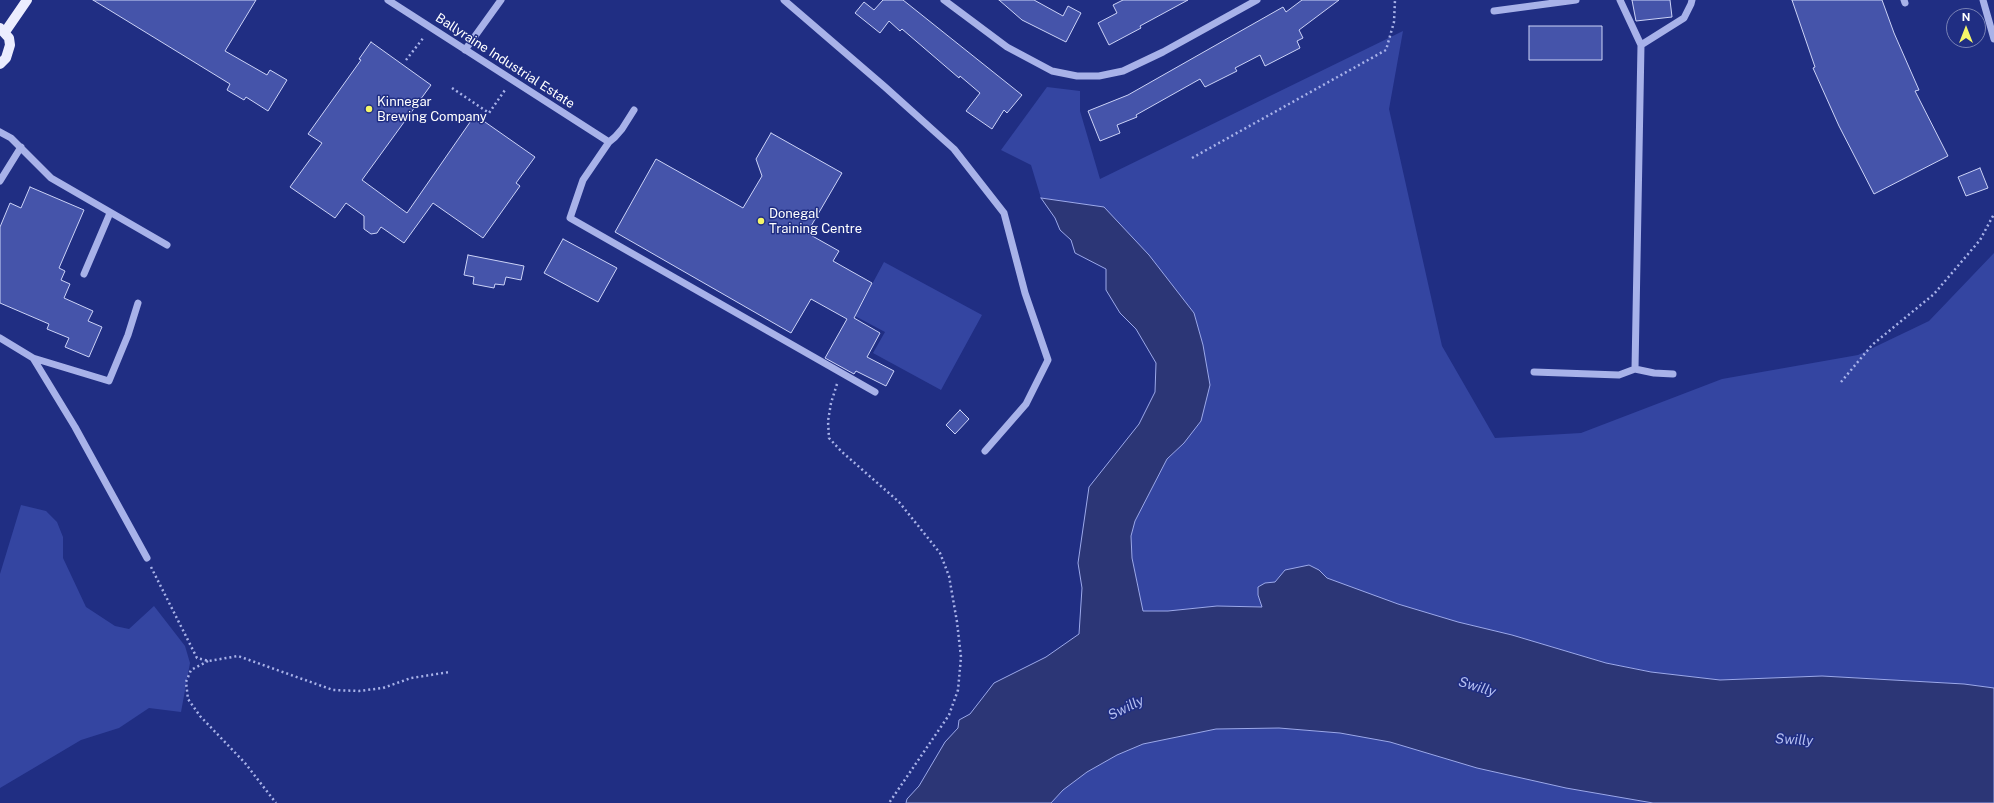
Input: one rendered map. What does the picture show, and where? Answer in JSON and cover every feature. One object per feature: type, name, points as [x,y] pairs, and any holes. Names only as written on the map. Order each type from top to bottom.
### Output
[{"type":"main road","points":[[0,64],[9,52],[9,38],[3,30],[27,0]]},
{"type":"street","name":"Ballyraine Industrial Estate","points":[[388,0],[609,142]]},
{"type":"street","points":[[465,50],[501,0]]},
{"type":"street","points":[[784,0],[885,86],[954,149],[1004,213],[1025,293],[1048,360],[1026,404],[985,451]]},
{"type":"street","points":[[944,0],[1007,46],[1052,71],[1077,76],[1099,76],[1123,71],[1163,52],[1257,0]]},
{"type":"street","points":[[1494,11],[1576,0]]},
{"type":"street","points":[[1620,0],[1641,45],[1635,369]]},
{"type":"street","points":[[1641,45],[1684,18],[1692,0]]},
{"type":"street","points":[[1983,0],[1994,39]]},
{"type":"street","points":[[634,110],[622,129],[609,142],[583,180],[570,218],[875,392]]},
{"type":"street","points":[[0,132],[11,138],[51,178],[167,245]]},
{"type":"street","points":[[0,181],[20,147]]},
{"type":"street","points":[[84,274],[110,213]]},
{"type":"street","points":[[0,338],[33,358],[109,381],[138,303]]},
{"type":"street","points":[[33,358],[75,427],[147,558]]},
{"type":"street","points":[[1534,372],[1619,375],[1635,369],[1654,373],[1673,374]]},
{"type":"path","points":[[1192,158],[1386,50],[1394,22],[1395,0]]},
{"type":"path","points":[[406,60],[425,36]]},
{"type":"path","points":[[452,88],[490,113],[506,88]]},
{"type":"path","points":[[1841,382],[1872,345],[1934,294],[1980,240],[1994,214]]},
{"type":"path","points":[[840,372],[831,403],[828,422],[830,438],[841,451],[898,502],[940,553],[949,576],[961,657],[958,690],[949,715],[889,803]]},
{"type":"path","points":[[147,558],[197,658],[209,661]]},
{"type":"path","points":[[276,803],[245,763],[200,716],[188,699],[186,682],[191,670],[209,661],[238,656],[333,690],[359,691],[383,688],[411,678],[450,672]]},
{"type":"shaded area","points":[[1403,31],[1389,109],[1442,346],[1495,438],[1581,433],[1722,379],[1858,355],[1929,321],[1994,253],[1994,688],[1964,684],[1822,676],[1720,680],[1651,672],[1606,663],[1512,635],[1458,622],[1398,604],[1340,584],[1327,578],[1319,570],[1285,570],[1275,582],[1265,583],[1258,595],[1262,607],[1217,606],[1168,611],[1143,611],[1132,558],[1131,536],[1135,521],[1167,459],[1184,443],[1210,385],[1203,345],[1194,313],[1149,255],[1055,200],[1041,198],[1031,165],[1001,150],[1047,87],[1080,91],[1080,111],[1100,179]]},
{"type":"shaded area","points":[[884,262],[982,315],[941,390],[873,353],[885,332],[855,316]]},
{"type":"shaded area","points":[[21,505],[46,511],[57,522],[63,537],[63,558],[86,607],[115,626],[129,629],[154,606],[185,646],[190,663],[181,712],[149,708],[119,728],[81,740],[0,788],[0,574]]},
{"type":"shaded area","points":[[1279,728],[1340,733],[1390,742],[1477,768],[1566,788],[1654,803],[1051,803],[1063,790],[1087,772],[1117,755],[1143,744],[1216,729]]},
{"type":"water","name":"Swilly","points":[[1041,198],[1104,207],[1149,255],[1194,313],[1203,345],[1210,385],[1201,421],[1184,443],[1167,459],[1135,521],[1131,536],[1132,558],[1143,611],[1168,611],[1217,606],[1262,607],[1258,595],[1258,587],[1265,583],[1275,582],[1285,570],[1309,565],[1319,570],[1327,578],[1398,604],[1458,622],[1512,635],[1606,663],[1651,672],[1720,680],[1822,676],[1964,684],[1994,688],[1994,803],[1653,803],[1566,788],[1477,768],[1390,742],[1340,733],[1279,728],[1216,729],[1143,744],[1117,755],[1087,772],[1063,790],[1051,803],[906,803],[907,799],[919,786],[945,742],[958,728],[959,720],[970,714],[994,683],[1046,657],[1079,634],[1082,588],[1078,563],[1089,487],[1139,424],[1155,392],[1156,363],[1136,329],[1120,313],[1106,290],[1106,269],[1075,253],[1071,240],[1060,230],[1055,218]]},
{"type":"building","points":[[93,0],[256,0],[225,51],[267,75],[270,70],[287,80],[268,111],[246,97],[244,100],[227,90],[230,84]]},
{"type":"building","points":[[883,0],[903,0],[1022,95],[1007,113],[1004,110],[992,129],[966,111],[980,93],[960,76],[959,78],[902,29],[900,31],[889,21],[880,33],[855,13],[864,2],[874,10]]},
{"type":"building","points":[[999,0],[1034,0],[1063,16],[1068,6],[1081,13],[1066,42],[1022,20]]},
{"type":"building","points":[[1123,0],[1188,0],[1109,45],[1098,23],[1117,13],[1113,5]]},
{"type":"building","points":[[1302,0],[1339,0],[1299,30],[1303,38],[1297,41],[1300,48],[1265,66],[1260,55],[1235,68],[1237,71],[1205,87],[1200,79],[1136,115],[1137,117],[1117,125],[1120,133],[1100,141],[1088,111],[1128,95],[1283,7],[1286,12]]},
{"type":"building","points":[[1632,0],[1670,0],[1672,17],[1636,21]]},
{"type":"building","points":[[1792,0],[1882,0],[1894,33],[1919,90],[1915,91],[1948,156],[1874,194],[1839,126],[1813,68],[1815,67]]},
{"type":"building","points":[[1529,26],[1602,26],[1602,60],[1529,60]]},
{"type":"building","points":[[371,42],[431,85],[362,180],[407,213],[475,115],[535,157],[516,183],[520,186],[483,238],[433,203],[404,243],[381,227],[377,233],[371,234],[364,229],[364,216],[346,203],[335,218],[290,187],[322,143],[308,134],[361,60],[359,59]]},
{"type":"building","points":[[771,133],[842,173],[807,233],[839,251],[833,261],[872,283],[854,318],[880,333],[867,357],[894,371],[886,386],[856,371],[854,374],[825,358],[847,319],[811,299],[791,333],[615,232],[656,159],[743,208],[762,176],[756,159]]},
{"type":"building","points":[[1980,168],[1988,188],[1966,196],[1958,177]]},
{"type":"building","points":[[30,187],[84,210],[59,268],[65,271],[61,280],[70,284],[64,298],[93,311],[88,321],[102,327],[89,357],[65,347],[69,338],[47,329],[49,324],[0,303],[0,227],[10,203],[21,208]]},
{"type":"building","points":[[563,239],[617,268],[598,302],[544,273]]},
{"type":"building","points":[[468,255],[524,266],[521,280],[506,277],[504,285],[495,284],[494,288],[473,284],[474,277],[464,275]]},
{"type":"building","points":[[960,410],[969,419],[955,434],[946,425]]},
{"type":"place","name":"Kinnegar Brewing Company","points":[[369,109]]},
{"type":"place","name":"Donegal Training Centre","points":[[761,221]]}]
